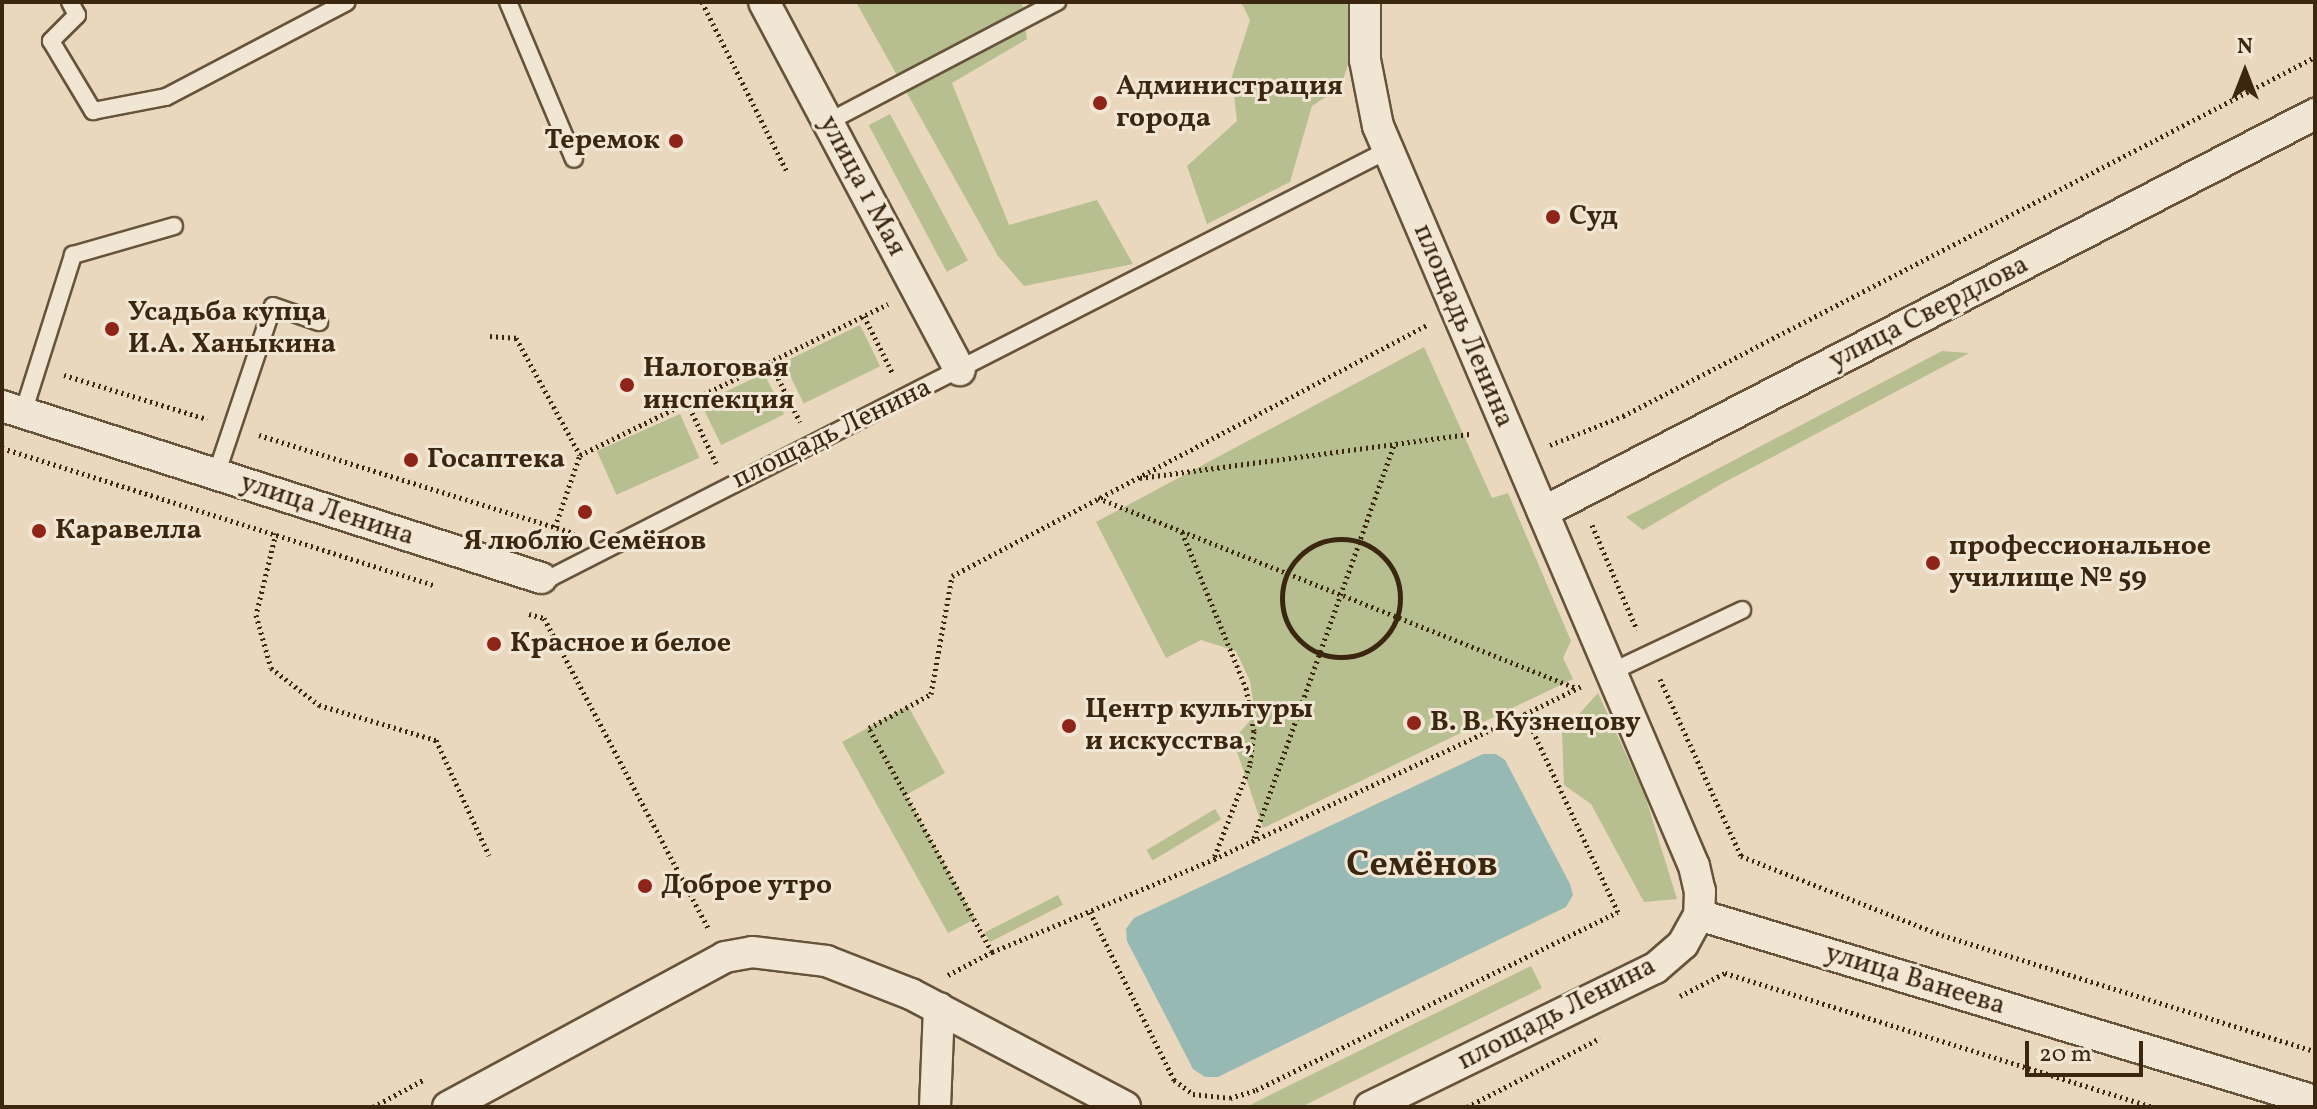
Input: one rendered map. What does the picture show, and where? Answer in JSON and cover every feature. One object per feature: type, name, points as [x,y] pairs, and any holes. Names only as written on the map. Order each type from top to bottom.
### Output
[{"type":"street","name":"улица 1 Мая","points":[[764,2],[960,370]]},
{"type":"street","points":[[1365,2],[1369,90],[1388,150]]},
{"type":"street","name":"улица Свердлова","points":[[1543,512],[2315,114]]},
{"type":"street","name":"площадь Ленина","points":[[1370,1107],[1655,968],[1683,944],[1699,915],[1700,891],[1694,866],[1388,150]]},
{"type":"street","name":"улица Ленина","points":[[13,409],[541,578]]},
{"type":"street","name":"улица Ванеева","points":[[1699,915],[2306,1102]]},
{"type":"street","points":[[448,1107],[725,957],[752,952],[826,961],[911,994],[1125,1107]]},
{"type":"street","points":[[935,1107],[939,1008]]},
{"type":"lane","points":[[70,2],[77,15],[51,41],[93,111],[166,97],[347,2]]},
{"type":"lane","points":[[508,2],[574,159]]},
{"type":"lane","points":[[828,122],[1057,2]]},
{"type":"lane","name":"площадь Ленина","points":[[645,527],[960,370],[1388,150]]},
{"type":"lane","points":[[13,409],[37,366],[73,255],[174,226]]},
{"type":"lane","points":[[216,475],[273,306],[319,322]]},
{"type":"lane","name":"улица Ленина","points":[[541,578],[552,577],[645,527]]},
{"type":"lane","points":[[1611,672],[1742,610]]},
{"type":"path","points":[[702,2],[787,172]]},
{"type":"path","points":[[1520,457],[1623,416],[2315,57]]},
{"type":"path","points":[[555,527],[580,455],[917,289]]},
{"type":"path","points":[[992,952],[869,728],[931,694],[952,576],[1456,309]]},
{"type":"path","points":[[864,316],[897,382]]},
{"type":"path","points":[[490,336],[516,338],[580,455]]},
{"type":"path","points":[[770,362],[804,430]]},
{"type":"path","points":[[37,366],[580,535]]},
{"type":"path","points":[[687,402],[720,473]]},
{"type":"path","points":[[1136,478],[1395,442],[1508,430]]},
{"type":"path","points":[[1254,839],[1395,442]]},
{"type":"path","points":[[2,448],[440,586]]},
{"type":"path","points":[[285,497],[256,615],[271,668],[319,705],[436,740],[489,855]]},
{"type":"path","points":[[1098,498],[1577,688]]},
{"type":"path","points":[[1589,519],[1741,856],[1942,935],[2315,1051]]},
{"type":"path","points":[[1181,532],[1246,688],[1254,731],[1250,765],[1214,859]]},
{"type":"path","points":[[1325,540],[1360,541],[1374,548],[1394,571],[1400,586],[1398,617],[1389,634],[1375,647],[1339,658],[1320,654],[1303,644],[1290,629],[1282,602],[1286,573],[1309,547],[1325,540]]},
{"type":"path","points":[[515,610],[544,618],[708,928]]},
{"type":"path","points":[[911,994],[992,952],[1214,859],[1611,672]]},
{"type":"path","points":[[1090,912],[1174,1080],[1193,1094],[1230,1098],[1256,1090],[1618,912],[1525,714]]},
{"type":"path","points":[[1670,1001],[1725,973],[2153,1107]]},
{"type":"path","points":[[1467,1107],[1602,1036]]},
{"type":"green space","points":[[856,2],[1022,2],[1027,39],[952,83],[1009,225],[1097,200],[1133,264],[1024,286],[998,256]]},
{"type":"green space","points":[[1241,2],[1367,2],[1341,87],[1312,106],[1290,182],[1207,224],[1187,166],[1237,121],[1232,76],[1250,20]]},
{"type":"green space","points":[[890,114],[968,261],[947,272],[869,125]]},
{"type":"green space","points":[[860,325],[880,366],[804,404],[784,362]]},
{"type":"green space","points":[[1424,347],[1492,498],[1508,493],[1571,641],[1563,658],[1573,679],[1263,828],[1233,740],[1255,715],[1250,681],[1236,651],[1201,640],[1166,658],[1096,522]]},
{"type":"green space","points":[[1942,351],[1969,353],[1723,483],[1643,530],[1626,517]]},
{"type":"green space","points":[[764,373],[784,414],[721,445],[701,404]]},
{"type":"green space","points":[[680,414],[700,458],[616,495],[597,451]]},
{"type":"green space","points":[[1598,693],[1645,796],[1677,899],[1644,902],[1591,804],[1564,785],[1562,733]]},
{"type":"green space","points":[[908,706],[945,773],[906,795],[975,919],[948,933],[842,742]]},
{"type":"green space","points":[[1215,809],[1221,819],[1153,860],[1146,850]]},
{"type":"green space","points":[[1058,895],[1063,905],[990,942],[985,932]]},
{"type":"green space","points":[[1531,966],[1542,988],[1301,1107],[1253,1107],[1252,1104]]},
{"type":"water","points":[[1483,754],[1496,754],[1505,760],[1570,884],[1573,895],[1566,907],[1218,1077],[1205,1077],[1193,1069],[1127,941],[1126,929],[1134,918]]},
{"type":"place","name":"Администрация города","points":[[1100,103]]},
{"type":"place","name":"Теремок","points":[[676,141]]},
{"type":"place","name":"Суд","points":[[1553,217]]},
{"type":"place","name":"Усадьба купца И.А. Ханыкина","points":[[112,329]]},
{"type":"place","name":"Налоговая инспекция","points":[[627,385]]},
{"type":"place","name":"Госаптека","points":[[411,460]]},
{"type":"place","name":"Я люблю Семёнов","points":[[585,512]]},
{"type":"place","name":"Каравелла","points":[[39,531]]},
{"type":"place","name":"профессиональное училище № 59","points":[[1933,563]]},
{"type":"place","name":"Красное и белое","points":[[494,644]]},
{"type":"place","name":"В. В. Кузнецову","points":[[1414,723]]},
{"type":"place","name":"Центр культуры и искусства,","points":[[1069,726]]},
{"type":"place","name":"Доброе утро","points":[[645,886]]},
{"type":"district","name":"Семёнов","points":[[1422,867]]}]
